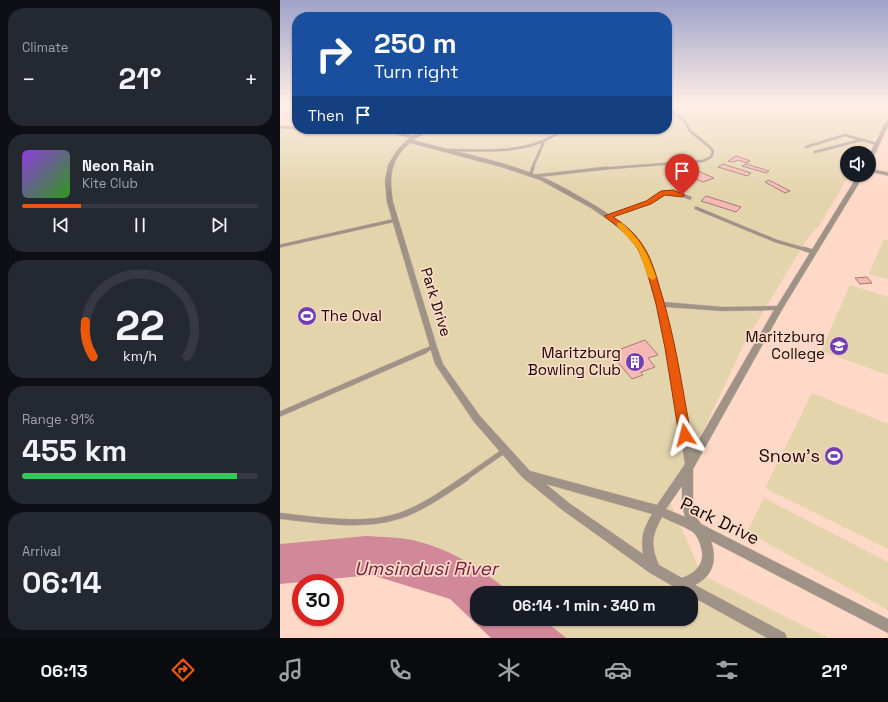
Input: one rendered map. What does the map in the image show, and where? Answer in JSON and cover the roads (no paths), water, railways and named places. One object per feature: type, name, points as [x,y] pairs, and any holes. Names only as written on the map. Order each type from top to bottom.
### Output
[{"type":"street","name":"Park Drive","points":[[420,134],[411,139],[396,154],[390,171],[389,189],[396,220],[433,347],[447,378],[478,419],[526,474],[565,506],[654,569],[780,638]]},
{"type":"street","points":[[876,144],[881,134]]},
{"type":"street","points":[[411,139],[440,150],[532,175],[567,191],[608,216],[624,228],[642,249],[650,268],[660,304],[673,363],[689,466],[687,508],[705,541],[708,552],[708,563],[700,576],[694,580],[681,584]]},
{"type":"street","points":[[654,569],[649,556],[647,540],[649,531],[663,504],[689,466],[779,308],[857,182]]},
{"type":"street","points":[[660,304],[723,309],[779,308]]},
{"type":"street","name":"Park Drive","points":[[526,474],[660,511],[697,528],[888,626]]},
{"type":"lane","points":[[397,134],[411,139]]},
{"type":"lane","points":[[440,150],[499,150],[522,148],[544,141],[557,134]]},
{"type":"lane","points":[[544,141],[532,175],[635,165],[703,161],[710,157],[713,152],[711,148],[693,134]]},
{"type":"lane","points":[[806,147],[846,135],[876,144]]},
{"type":"lane","points":[[815,152],[861,140]]},
{"type":"lane","points":[[876,171],[888,174]]},
{"type":"lane","points":[[608,216],[649,203],[664,193],[673,192],[690,198]]},
{"type":"lane","points":[[696,208],[776,241],[814,252]]},
{"type":"lane","points":[[280,246],[396,220]]},
{"type":"lane","points":[[280,414],[433,347]]},
{"type":"lane","points":[[280,516],[357,522],[388,519],[421,506],[504,450]]},
{"type":"water","name":"Umsindusi River","points":[[366,536],[412,540],[439,548],[464,560],[502,586],[470,586],[470,618],[450,599],[372,575],[344,578],[344,574],[292,574],[292,583],[280,584],[280,544]]},
{"type":"water","name":"Umsindusi River","points":[[478,626],[551,626],[566,638],[491,638]]},
{"type":"place","name":"The Oval","points":[[307,316]]},
{"type":"place","name":"Maritzburg College","points":[[839,346]]},
{"type":"place","name":"Maritzburg Bowling Club","points":[[635,362]]},
{"type":"place","name":"Snow's","points":[[834,456]]}]
